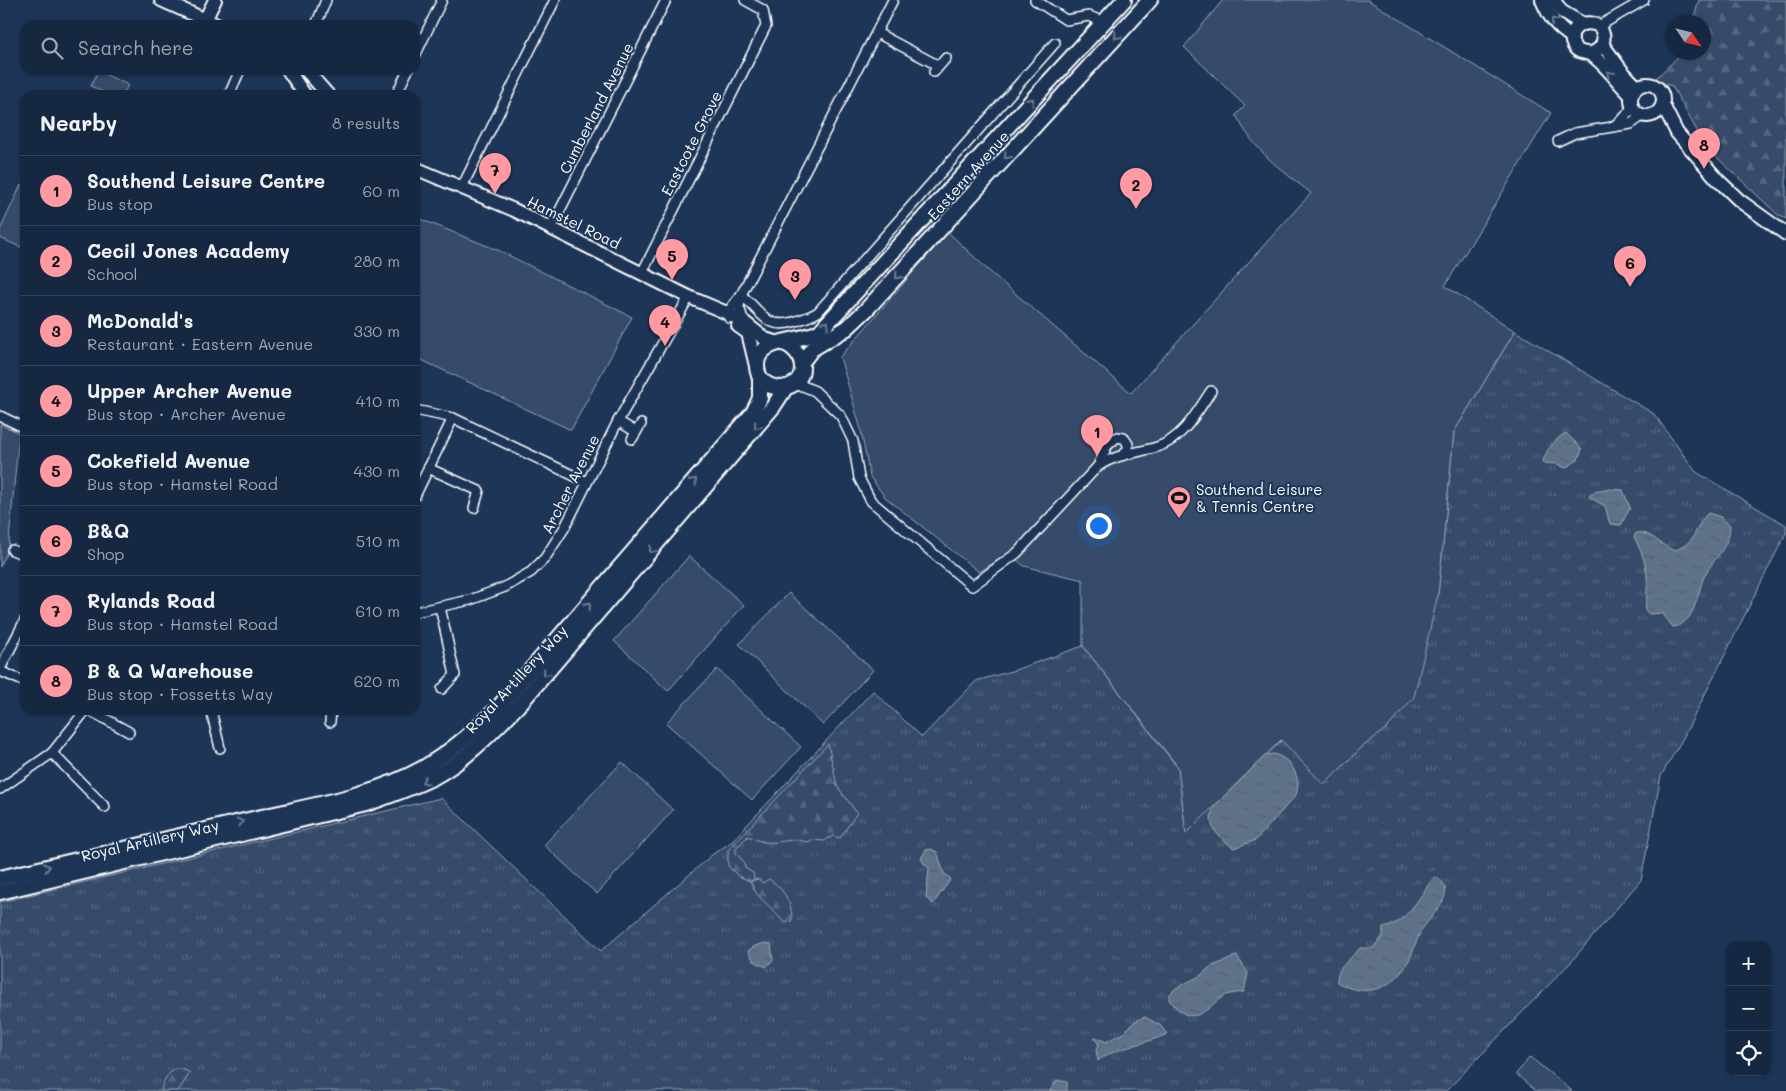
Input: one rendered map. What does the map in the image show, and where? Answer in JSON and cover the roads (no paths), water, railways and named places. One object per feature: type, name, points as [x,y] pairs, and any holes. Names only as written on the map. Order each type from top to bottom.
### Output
[{"type":"main road","name":"Eastern Avenue","points":[[759,374],[757,360],[763,350],[769,345],[806,338],[820,331],[1124,0]]},
{"type":"main road","name":"Eastern Avenue","points":[[788,386],[797,380],[802,364],[812,349],[847,328],[866,310],[1150,0]]},
{"type":"main road","points":[[780,343],[796,350],[802,364]]},
{"type":"main road","points":[[759,374],[770,386],[788,386]]},
{"type":"main road","name":"Royal Artillery Way","points":[[0,878],[329,801],[384,785],[422,768],[440,757],[476,729],[503,702],[753,413],[760,398],[759,374]]},
{"type":"main road","name":"Royal Artillery Way","points":[[0,892],[342,811],[402,792],[435,776],[465,756],[524,699],[767,415],[788,386]]},
{"type":"street","points":[[161,0],[204,20]]},
{"type":"street","points":[[212,20],[215,0]]},
{"type":"street","points":[[318,20],[326,0]]},
{"type":"street","points":[[420,46],[442,0]]},
{"type":"street","points":[[462,189],[555,0]]},
{"type":"street","name":"Cumberland Avenue","points":[[551,228],[666,0]]},
{"type":"street","name":"Eastcote Grove","points":[[642,273],[766,26],[764,10],[745,0]]},
{"type":"street","points":[[727,313],[741,295],[893,0]]},
{"type":"street","points":[[1035,0],[1066,20],[1089,16],[1104,22]]},
{"type":"street","points":[[1542,0],[1550,18],[1561,30],[1572,37]]},
{"type":"street","points":[[1554,0],[1562,11],[1581,24],[1593,23],[1599,26],[1604,35],[1603,45],[1622,71],[1634,96],[1647,116],[1677,133]]},
{"type":"street","points":[[1599,26],[1644,0]]},
{"type":"street","points":[[1581,24],[1574,31],[1572,37],[1575,47],[1589,54],[1634,96]]},
{"type":"street","points":[[877,33],[936,69],[946,58]]},
{"type":"street","points":[[741,295],[768,321],[776,325],[806,318],[818,312],[1055,43]]},
{"type":"street","points":[[1589,54],[1595,52],[1603,45]]},
{"type":"street","points":[[230,90],[238,75]]},
{"type":"street","points":[[292,75],[302,90]]},
{"type":"street","points":[[310,75],[324,90]]},
{"type":"street","points":[[398,90],[406,75]]},
{"type":"street","points":[[1613,127],[1625,117],[1634,96],[1648,84],[1656,86],[1662,93],[1663,104],[1677,133],[1740,201],[1786,234]]},
{"type":"street","points":[[1558,141],[1575,133],[1631,124],[1647,116],[1663,104]]},
{"type":"street","name":"Hamstel Road","points":[[420,170],[551,228],[689,297],[727,313],[765,339],[780,343]]},
{"type":"street","points":[[741,295],[741,324],[748,333],[759,374]]},
{"type":"street","name":"Hamstel Road","points":[[689,297],[713,313],[741,324]]},
{"type":"street","name":"Archer Avenue","points":[[420,611],[505,588],[531,572],[555,545],[618,421],[689,297]]},
{"type":"street","points":[[802,364],[815,391]]},
{"type":"street","points":[[788,386],[803,386],[815,391],[832,406],[846,424],[853,441],[859,478],[871,501],[972,586],[1017,553],[1098,466],[1107,446],[1117,437],[1124,438],[1128,444],[1128,450],[1122,455]]},
{"type":"street","points":[[1098,466],[1122,455],[1157,447],[1173,439],[1191,421],[1211,392]]},
{"type":"street","points":[[420,411],[453,418],[586,482]]},
{"type":"street","points":[[0,416],[20,426]]},
{"type":"street","points":[[420,485],[453,418]]},
{"type":"street","points":[[618,421],[637,431]]},
{"type":"street","points":[[428,468],[479,491],[474,508]]},
{"type":"street","points":[[12,550],[20,553]]},
{"type":"street","points":[[440,607],[455,675],[442,689]]},
{"type":"street","points":[[20,630],[0,670],[20,680]]},
{"type":"street","points":[[0,789],[52,752],[83,715]]},
{"type":"street","points":[[97,715],[129,732]]},
{"type":"street","points":[[212,715],[220,748]]},
{"type":"street","points":[[330,722],[331,715]]},
{"type":"street","points":[[52,752],[105,807]]},
{"type":"water","points":[[1566,433],[1582,449],[1578,460],[1565,468],[1557,464],[1543,463],[1545,455],[1552,445]]},
{"type":"water","points":[[1611,489],[1623,490],[1630,508],[1621,525],[1610,524],[1605,506],[1589,497],[1593,492]]},
{"type":"water","points":[[1708,513],[1721,517],[1730,525],[1728,539],[1706,573],[1692,613],[1681,624],[1673,627],[1662,613],[1650,614],[1645,611],[1647,572],[1643,556],[1634,537],[1636,533],[1646,534],[1675,550],[1692,539]]},
{"type":"water","points":[[1274,754],[1286,760],[1294,770],[1298,782],[1296,795],[1256,840],[1234,848],[1214,830],[1211,819],[1212,812],[1215,805],[1266,755]]},
{"type":"water","points":[[931,849],[937,852],[944,873],[951,879],[933,904],[926,898],[929,868],[921,858],[926,850]]},
{"type":"water","points":[[1434,877],[1442,883],[1445,889],[1445,896],[1420,933],[1410,958],[1397,977],[1389,984],[1370,990],[1359,990],[1337,982],[1339,972],[1345,964],[1360,948],[1373,948],[1383,936],[1383,928],[1400,920],[1413,907]]},
{"type":"water","points":[[765,943],[771,944],[773,960],[766,967],[754,961],[748,951],[755,946]]},
{"type":"water","points":[[1237,956],[1248,973],[1244,992],[1224,996],[1205,1011],[1194,1016],[1181,1012],[1169,1000],[1169,995],[1176,988],[1200,976],[1210,967]]},
{"type":"water","points":[[1145,1017],[1160,1025],[1167,1034],[1111,1053],[1098,1061],[1096,1050],[1099,1044],[1094,1038],[1097,1037],[1106,1042],[1123,1033],[1135,1021]]},
{"type":"water","points":[[1057,1080],[1067,1082],[1067,1091],[1050,1091]]},
{"type":"place","name":"B & Q Warehouse","points":[[1704,169]]},
{"type":"place","name":"Rylands Road","points":[[495,194]]},
{"type":"place","name":"Cecil Jones Academy","points":[[1136,209]]},
{"type":"place","name":"Cokefield Avenue","points":[[672,280]]},
{"type":"place","name":"B&Q","points":[[1630,287]]},
{"type":"place","name":"McDonald's","points":[[795,300]]},
{"type":"place","name":"Upper Archer Avenue","points":[[665,346]]},
{"type":"place","name":"Southend Leisure Centre","points":[[1097,456]]},
{"type":"place","name":"Southend Leisure & Tennis Centre","points":[[1179,519]]}]
